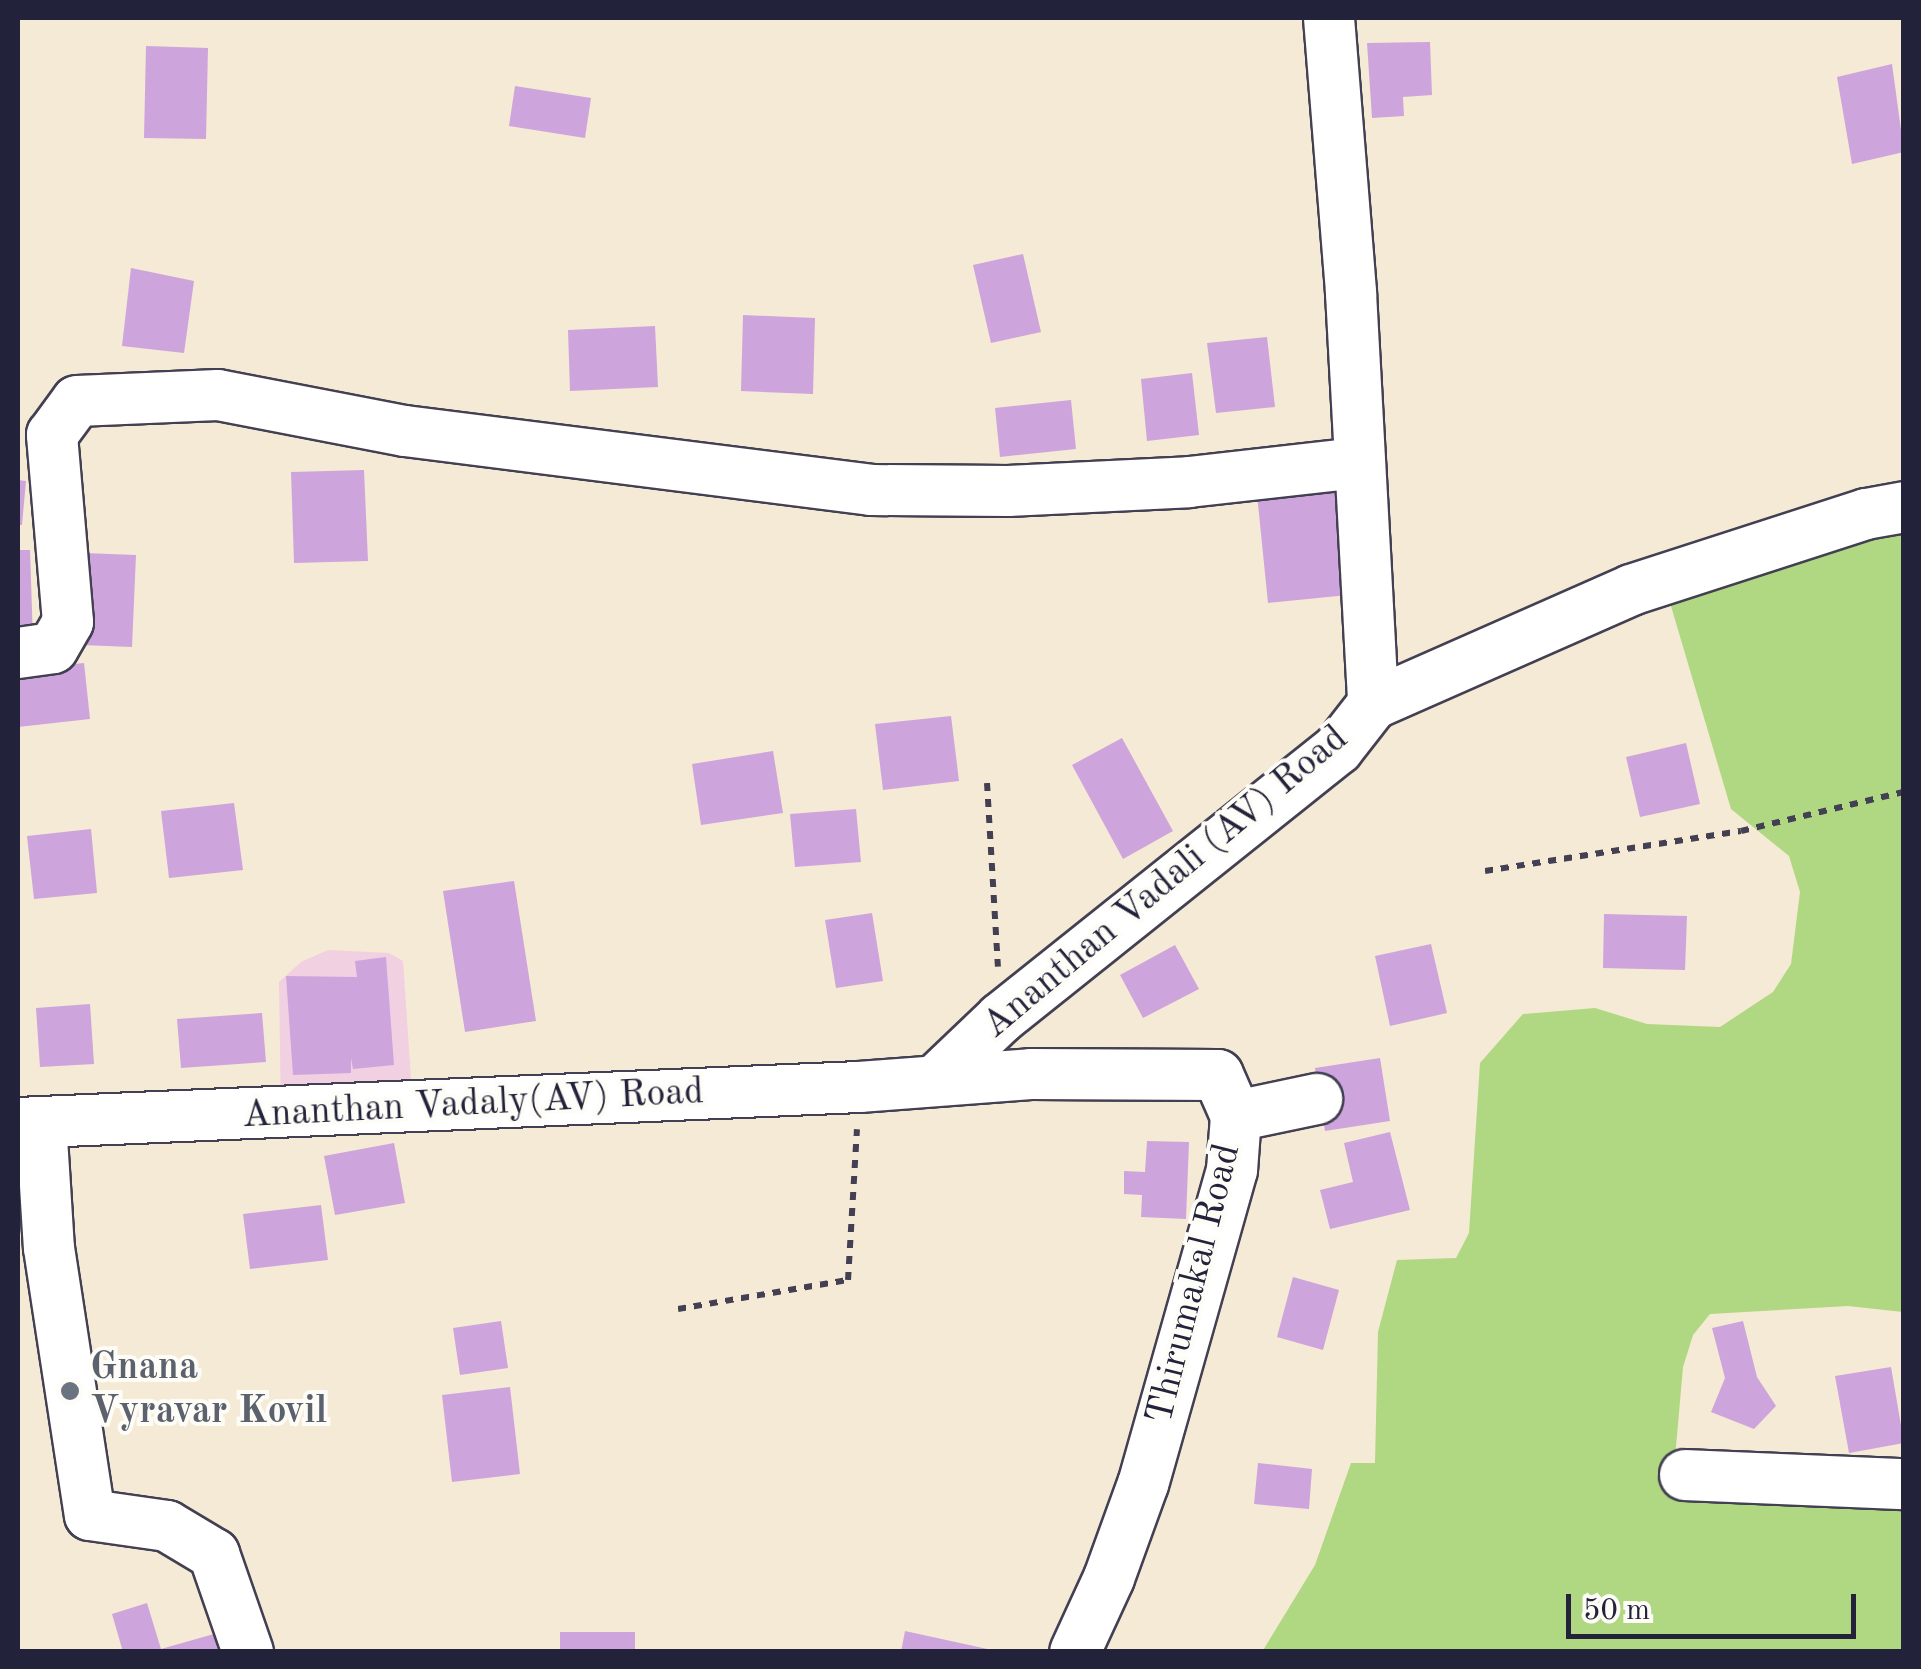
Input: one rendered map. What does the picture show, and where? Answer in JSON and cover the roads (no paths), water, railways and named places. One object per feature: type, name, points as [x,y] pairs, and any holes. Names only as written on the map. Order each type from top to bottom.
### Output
[{"type":"street","points":[[1330,18],[1372,704]]},
{"type":"street","points":[[18,653],[54,648],[68,622],[52,435],[77,401],[218,395],[405,432],[871,490],[1008,491],[1188,482],[1360,463]]},
{"type":"street","name":"Ananthan Vadali (AV) Road","points":[[933,1079],[1002,1018],[1338,749],[1372,704],[1631,590],[1866,514],[1904,507]]},
{"type":"street","name":"Thirumakal Road","points":[[933,1079],[1105,1072],[1218,1075],[1236,1116],[1232,1170],[1142,1484],[1109,1578],[1075,1652]]},
{"type":"street","name":"Ananthan Vadaly(AV) Road","points":[[29,1123],[860,1087],[933,1079]]},
{"type":"street","points":[[1236,1116],[1318,1099]]},
{"type":"street","points":[[29,1123],[90,1515],[167,1526],[214,1554],[248,1652]]},
{"type":"street","points":[[1685,1475],[1904,1484]]},
{"type":"place","name":"Gnana Vyravar Kovil","points":[[70,1391]]}]
